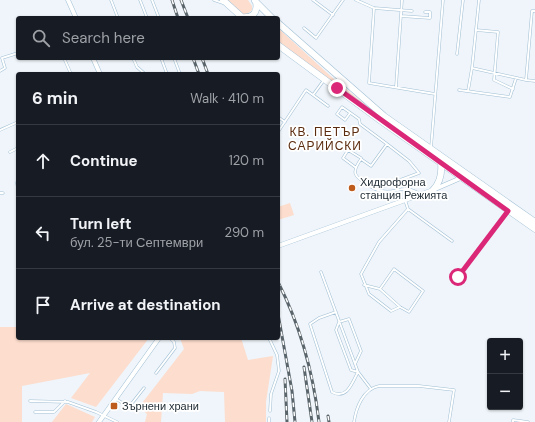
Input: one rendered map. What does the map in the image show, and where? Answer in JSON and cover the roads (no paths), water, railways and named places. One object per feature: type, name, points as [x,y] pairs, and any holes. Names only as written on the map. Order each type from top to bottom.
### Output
[{"type":"main road","points":[[250,16],[256,11],[255,1]]},
{"type":"main road","points":[[255,1],[270,16]]},
{"type":"main road","points":[[224,2],[241,16]]},
{"type":"main road","points":[[280,25],[366,101],[508,211],[535,229]]},
{"type":"main road","points":[[280,47],[430,151],[441,163],[464,176],[535,222]]},
{"type":"main road","points":[[433,190],[440,180],[442,171],[441,163]]},
{"type":"street","points":[[68,0],[75,16]]},
{"type":"street","points":[[94,60],[99,72]]},
{"type":"street","points":[[280,245],[433,190],[464,176]]},
{"type":"street","points":[[99,422],[158,340]]},
{"type":"lane","points":[[111,0],[117,16]]},
{"type":"lane","points":[[140,0],[145,16]]},
{"type":"lane","points":[[152,0],[158,16]]},
{"type":"lane","points":[[214,0],[224,2]]},
{"type":"lane","points":[[313,0],[333,15]]},
{"type":"lane","points":[[304,28],[316,38],[343,0]]},
{"type":"lane","points":[[356,0],[374,8],[412,11]]},
{"type":"lane","points":[[396,87],[402,0]]},
{"type":"lane","points":[[430,151],[443,0]]},
{"type":"lane","points":[[458,54],[463,0]]},
{"type":"lane","points":[[468,91],[472,68],[478,0]]},
{"type":"lane","points":[[374,8],[369,83],[435,94]]},
{"type":"lane","points":[[526,80],[532,11],[535,11]]},
{"type":"lane","points":[[401,16],[430,18],[430,12],[425,12]]},
{"type":"lane","points":[[476,30],[498,32],[494,80],[513,89]]},
{"type":"lane","points":[[0,71],[5,68],[2,58],[16,54]]},
{"type":"lane","points":[[65,60],[70,72]]},
{"type":"lane","points":[[134,60],[137,67],[143,72]]},
{"type":"lane","points":[[162,60],[166,72]]},
{"type":"lane","points":[[175,60],[179,72]]},
{"type":"lane","points":[[472,68],[535,81]]},
{"type":"lane","points":[[459,90],[510,97],[516,78]]},
{"type":"lane","points":[[313,95],[324,79]]},
{"type":"lane","points":[[280,129],[306,90],[328,106]]},
{"type":"lane","points":[[350,113],[346,120],[337,114],[342,107],[359,119],[360,124],[409,161],[419,173],[376,189]]},
{"type":"lane","points":[[280,118],[285,122]]},
{"type":"lane","points":[[0,130],[16,123]]},
{"type":"lane","points":[[356,166],[343,158],[348,150],[371,166],[387,144]]},
{"type":"lane","points":[[10,152],[16,149]]},
{"type":"lane","points":[[361,159],[356,166],[355,174],[357,178],[376,189],[388,192],[410,188],[422,194]]},
{"type":"lane","points":[[405,200],[411,213],[452,241]]},
{"type":"lane","points":[[400,307],[391,311],[369,294],[364,285],[361,274],[379,242],[408,209]]},
{"type":"lane","points":[[458,277],[508,211]]},
{"type":"lane","points":[[364,285],[380,289],[400,307],[409,312],[424,291],[394,269],[380,289]]},
{"type":"lane","points":[[321,272],[358,372],[371,389]]},
{"type":"lane","points":[[336,312],[319,318],[310,324],[332,392],[336,394],[343,394],[349,390],[358,372]]},
{"type":"lane","points":[[355,364],[361,351],[349,319],[340,322],[336,330],[351,370],[358,372]]},
{"type":"lane","points":[[156,373],[175,348],[172,340]]},
{"type":"lane","points":[[270,340],[277,355],[279,370],[271,394],[270,411]]},
{"type":"lane","points":[[354,422],[357,406],[371,389],[379,386],[419,386],[454,390],[449,422]]},
{"type":"lane","points":[[116,399],[130,407],[144,388]]},
{"type":"lane","points":[[30,401],[65,401],[117,422]]},
{"type":"lane","points":[[35,412],[54,412],[65,401]]},
{"type":"lane","points":[[513,422],[513,420],[528,422]]},
{"type":"railway","points":[[172,0],[177,16]]},
{"type":"railway","points":[[181,0],[187,16]]},
{"type":"railway","points":[[194,60],[198,72]]},
{"type":"railway","points":[[203,60],[207,72]]},
{"type":"railway","points":[[280,286],[293,316],[305,350],[319,422]]},
{"type":"railway","points":[[280,325],[292,391],[295,422]]},
{"type":"railway","points":[[304,367],[312,422]]},
{"type":"railway","points":[[285,379],[287,422]]},
{"type":"railway","points":[[328,416],[329,422]]},
{"type":"place","name":"Хидрофорна станция Режията","points":[[352,188]]},
{"type":"place","name":"Зърнени храни","points":[[114,406]]},
{"type":"district","name":"КВ. ПЕТЪР САРИЙСКИ","points":[[325,139]]}]
